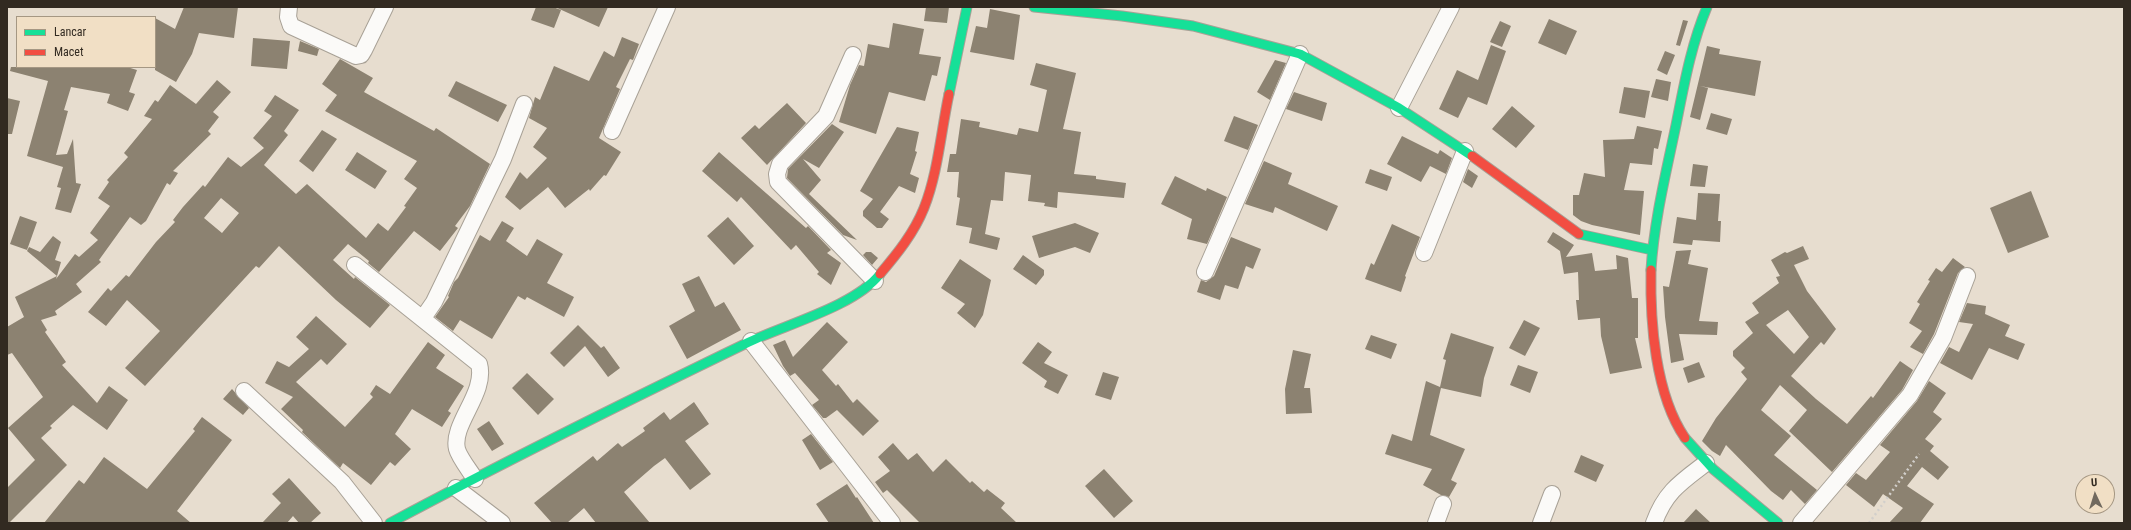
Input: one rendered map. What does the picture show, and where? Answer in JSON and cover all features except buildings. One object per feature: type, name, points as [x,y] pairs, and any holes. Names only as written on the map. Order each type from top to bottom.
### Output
[{"type":"street","points":[[289,7],[288,17],[291,26],[356,56],[361,54],[364,50],[385,7]]},
{"type":"street","points":[[612,131],[667,7]]},
{"type":"street","points":[[390,523],[456,488],[751,341],[846,300],[875,281],[904,246],[924,208],[934,172],[942,121],[967,7]]},
{"type":"street","points":[[1034,7],[1059,12],[1122,16],[1193,26],[1300,54],[1399,108],[1465,151],[1575,232],[1588,237],[1652,250]]},
{"type":"street","points":[[1399,108],[1451,7]]},
{"type":"street","points":[[1707,7],[1690,54],[1663,183],[1652,250],[1652,308],[1658,367],[1675,420],[1683,436],[1706,463],[1778,523]]},
{"type":"street","points":[[1205,272],[1300,54]]},
{"type":"street","points":[[853,55],[826,116],[780,164],[777,174],[778,182],[875,281]]},
{"type":"street","points":[[423,318],[434,302],[503,159],[524,104]]},
{"type":"street","points":[[1424,253],[1465,151]]},
{"type":"street","points":[[356,265],[479,364],[481,379],[458,436],[457,450],[475,479]]},
{"type":"street","points":[[1801,523],[1910,395],[1943,338],[1967,276]]},
{"type":"street","points":[[751,341],[892,523]]},
{"type":"street","points":[[244,391],[342,482],[374,523]]},
{"type":"street","points":[[1654,523],[1661,504],[1675,486],[1706,463]]},
{"type":"street","points":[[456,488],[502,523]]},
{"type":"street","points":[[1541,523],[1552,494]]},
{"type":"street","points":[[1436,523],[1443,504]]},
{"type":"path","points":[[1868,523],[1919,454]]},
{"type":"traffic: fast","points":[[949,94],[967,7]]},
{"type":"traffic: fast","points":[[1034,7],[1122,16],[1193,26],[1300,54],[1399,108],[1472,156]]},
{"type":"traffic: fast","points":[[1651,270],[1664,179],[1685,80],[1692,50],[1707,7]]},
{"type":"traffic: fast","points":[[1579,234],[1652,250]]},
{"type":"traffic: fast","points":[[390,523],[524,453],[749,342],[838,305],[869,285],[880,274]]},
{"type":"traffic: fast","points":[[1685,438],[1713,469],[1778,523]]},
{"type":"traffic: jam","points":[[880,274],[910,235],[920,217],[929,195],[936,166],[949,94]]},
{"type":"traffic: jam","points":[[1472,156],[1579,234]]},
{"type":"traffic: jam","points":[[1651,270],[1653,334],[1656,357],[1667,400],[1675,420],[1685,438]]}]
